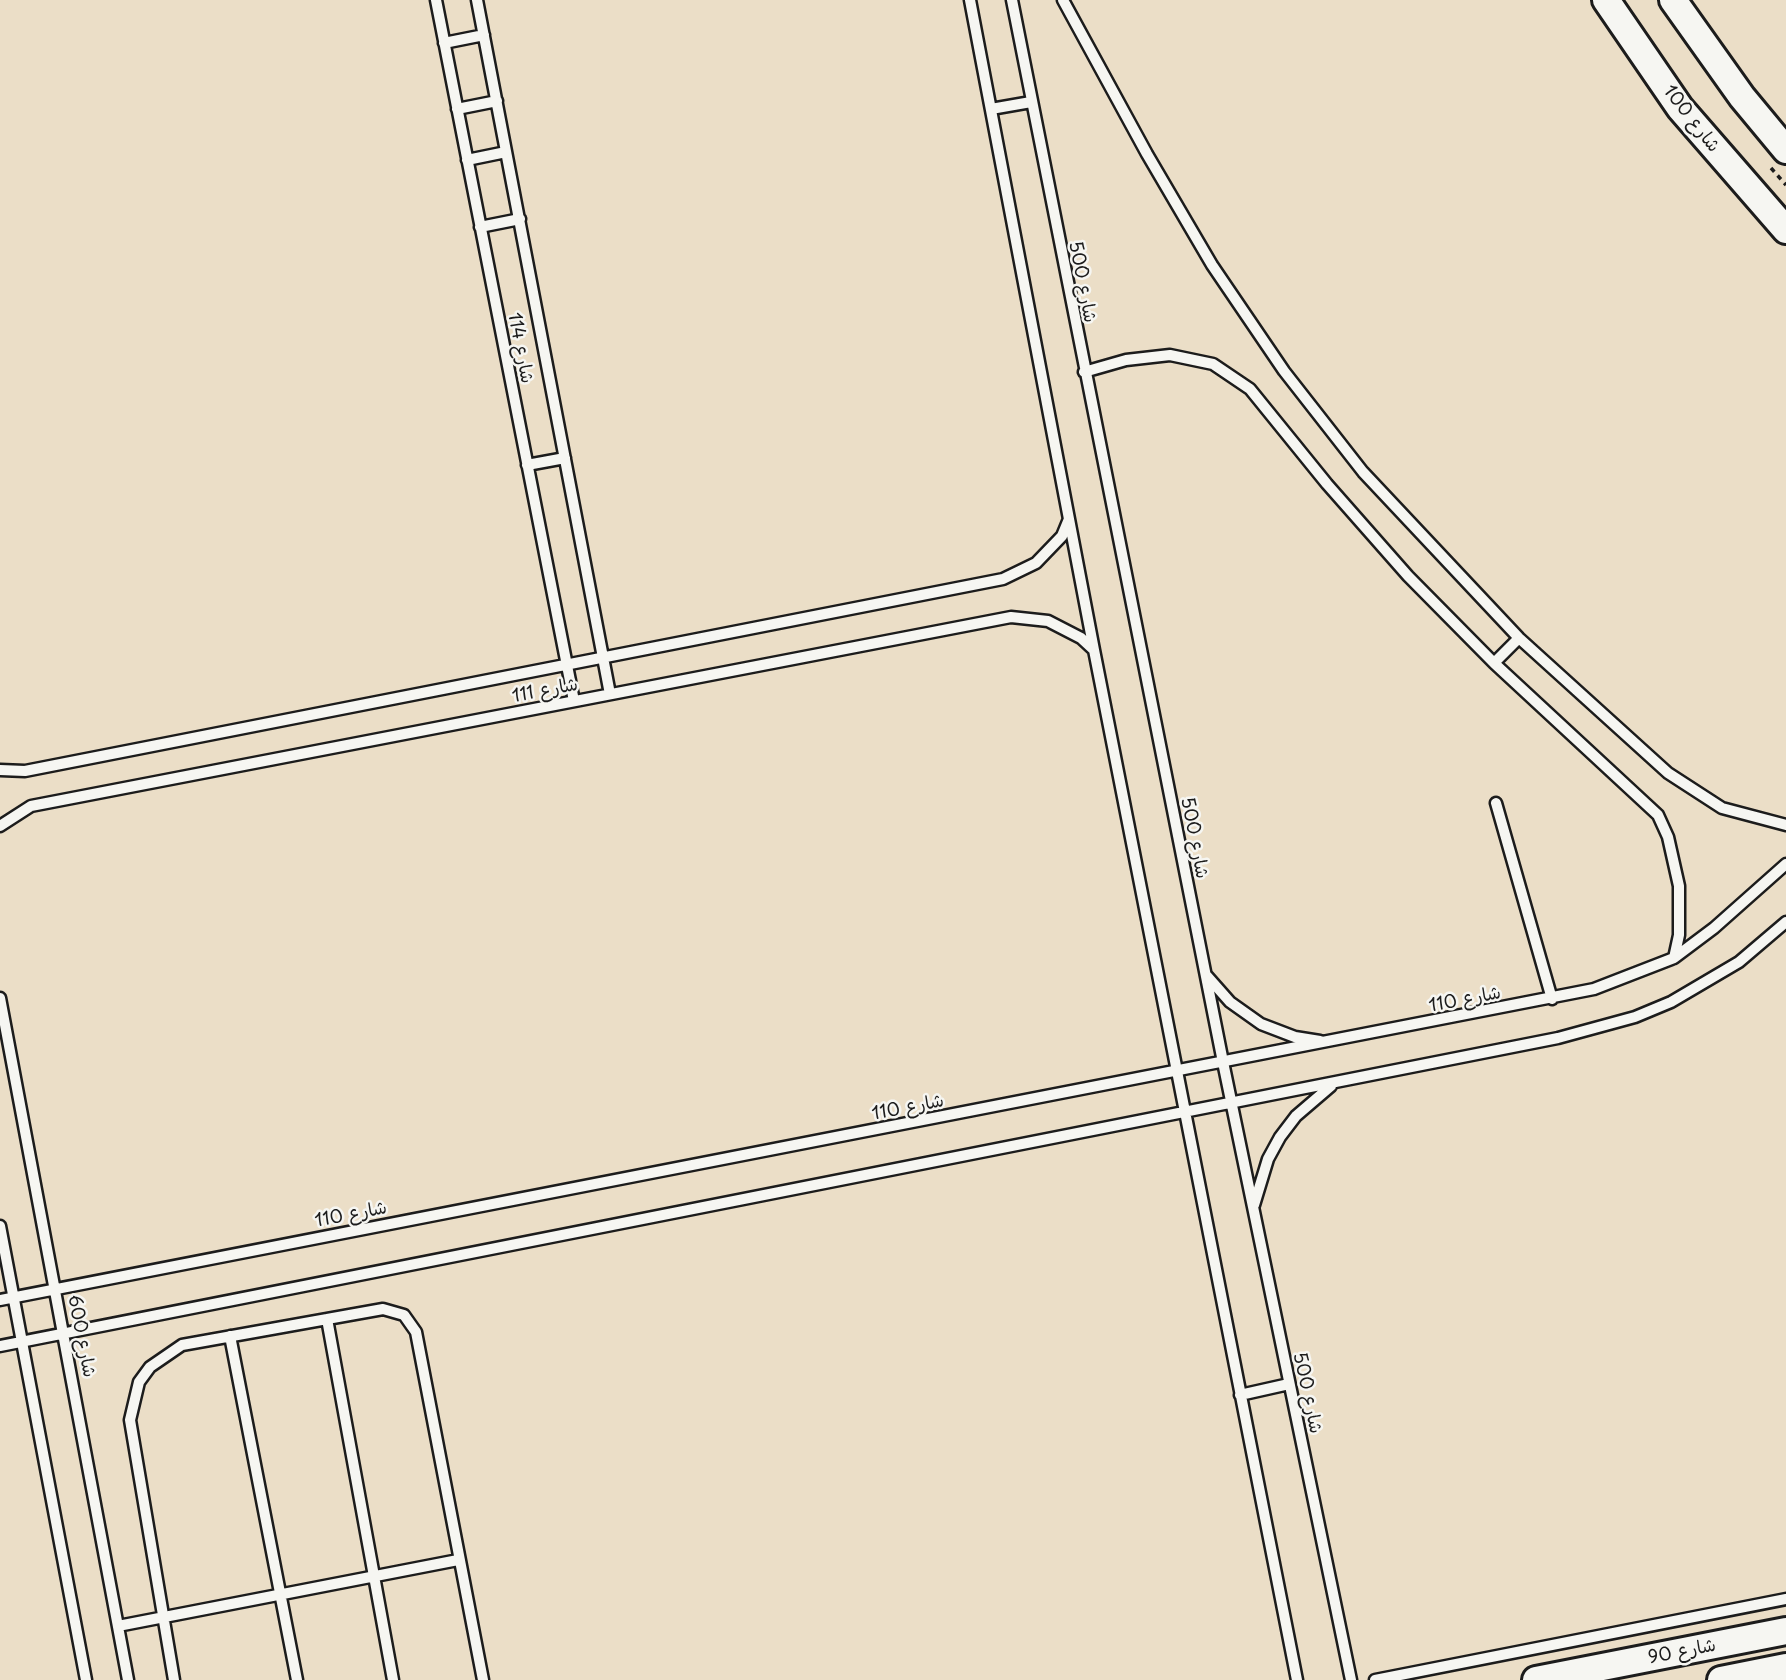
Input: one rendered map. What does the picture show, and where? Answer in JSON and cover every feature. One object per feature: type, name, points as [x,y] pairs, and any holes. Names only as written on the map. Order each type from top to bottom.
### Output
[{"type":"street","name":"شارع 100","points":[[1606,0],[1680,108],[1786,230]]},
{"type":"street","points":[[1673,0],[1742,97],[1786,150]]},
{"type":"street","name":"شارع 90","points":[[1536,1680],[1786,1631]]},
{"type":"street","name":"شارع 90","points":[[1721,1680],[1786,1667]]},
{"type":"lane","name":"شارع 114","points":[[436,0],[574,701]]},
{"type":"lane","name":"شارع 114","points":[[477,0],[610,694]]},
{"type":"lane","points":[[970,0],[1094,650],[1297,1680]]},
{"type":"lane","name":"شارع 500","points":[[1012,0],[1231,1104],[1351,1680]]},
{"type":"lane","points":[[1063,0],[1178,210],[1284,370],[1363,472],[1519,638],[1685,787],[1722,808],[1786,825]]},
{"type":"lane","points":[[444,43],[484,35]]},
{"type":"lane","points":[[457,109],[497,101]]},
{"type":"lane","points":[[991,109],[1031,102]]},
{"type":"lane","points":[[467,160],[506,152]]},
{"type":"lane","points":[[480,227],[520,219]]},
{"type":"lane","points":[[1084,372],[1126,360],[1170,355],[1192,358],[1233,374],[1250,388],[1375,540],[1494,663],[1658,815],[1668,837],[1679,886],[1679,935],[1674,958]]},
{"type":"lane","points":[[527,465],[565,458]]},
{"type":"lane","name":"شارع 111","points":[[0,770],[25,771],[1003,579],[1036,564],[1062,536],[1069,519]]},
{"type":"lane","name":"شارع 111","points":[[0,826],[31,806],[1011,617],[1048,621],[1081,638],[1094,650]]},
{"type":"lane","points":[[1494,663],[1519,638]]},
{"type":"lane","points":[[1496,803],[1552,999]]},
{"type":"lane","name":"شارع 110","points":[[0,1300],[1552,999],[1635,976],[1674,958],[1724,920],[1786,864]]},
{"type":"lane","points":[[0,1346],[1185,1114],[1558,1038],[1635,1017],[1706,984],[1739,962],[1786,922]]},
{"type":"lane","points":[[1205,973],[1230,1002],[1261,1024],[1295,1037],[1331,1042]]},
{"type":"lane","name":"شارع 600","points":[[0,998],[128,1680]]},
{"type":"lane","points":[[1253,1209],[1258,1183],[1280,1136],[1296,1116],[1336,1083]]},
{"type":"lane","points":[[0,1226],[86,1680]]},
{"type":"lane","points":[[174,1680],[130,1420],[132,1401],[139,1382],[165,1354],[182,1345],[390,1310],[404,1315],[413,1326],[483,1680]]},
{"type":"lane","points":[[327,1319],[393,1680]]},
{"type":"lane","points":[[230,1336],[297,1680]]},
{"type":"lane","points":[[1240,1395],[1289,1384]]},
{"type":"lane","points":[[118,1626],[458,1560]]},
{"type":"lane","points":[[1375,1680],[1786,1599]]},
{"type":"shaded area","points":[[0,0],[1786,0],[1786,1680],[0,1680]]}]
